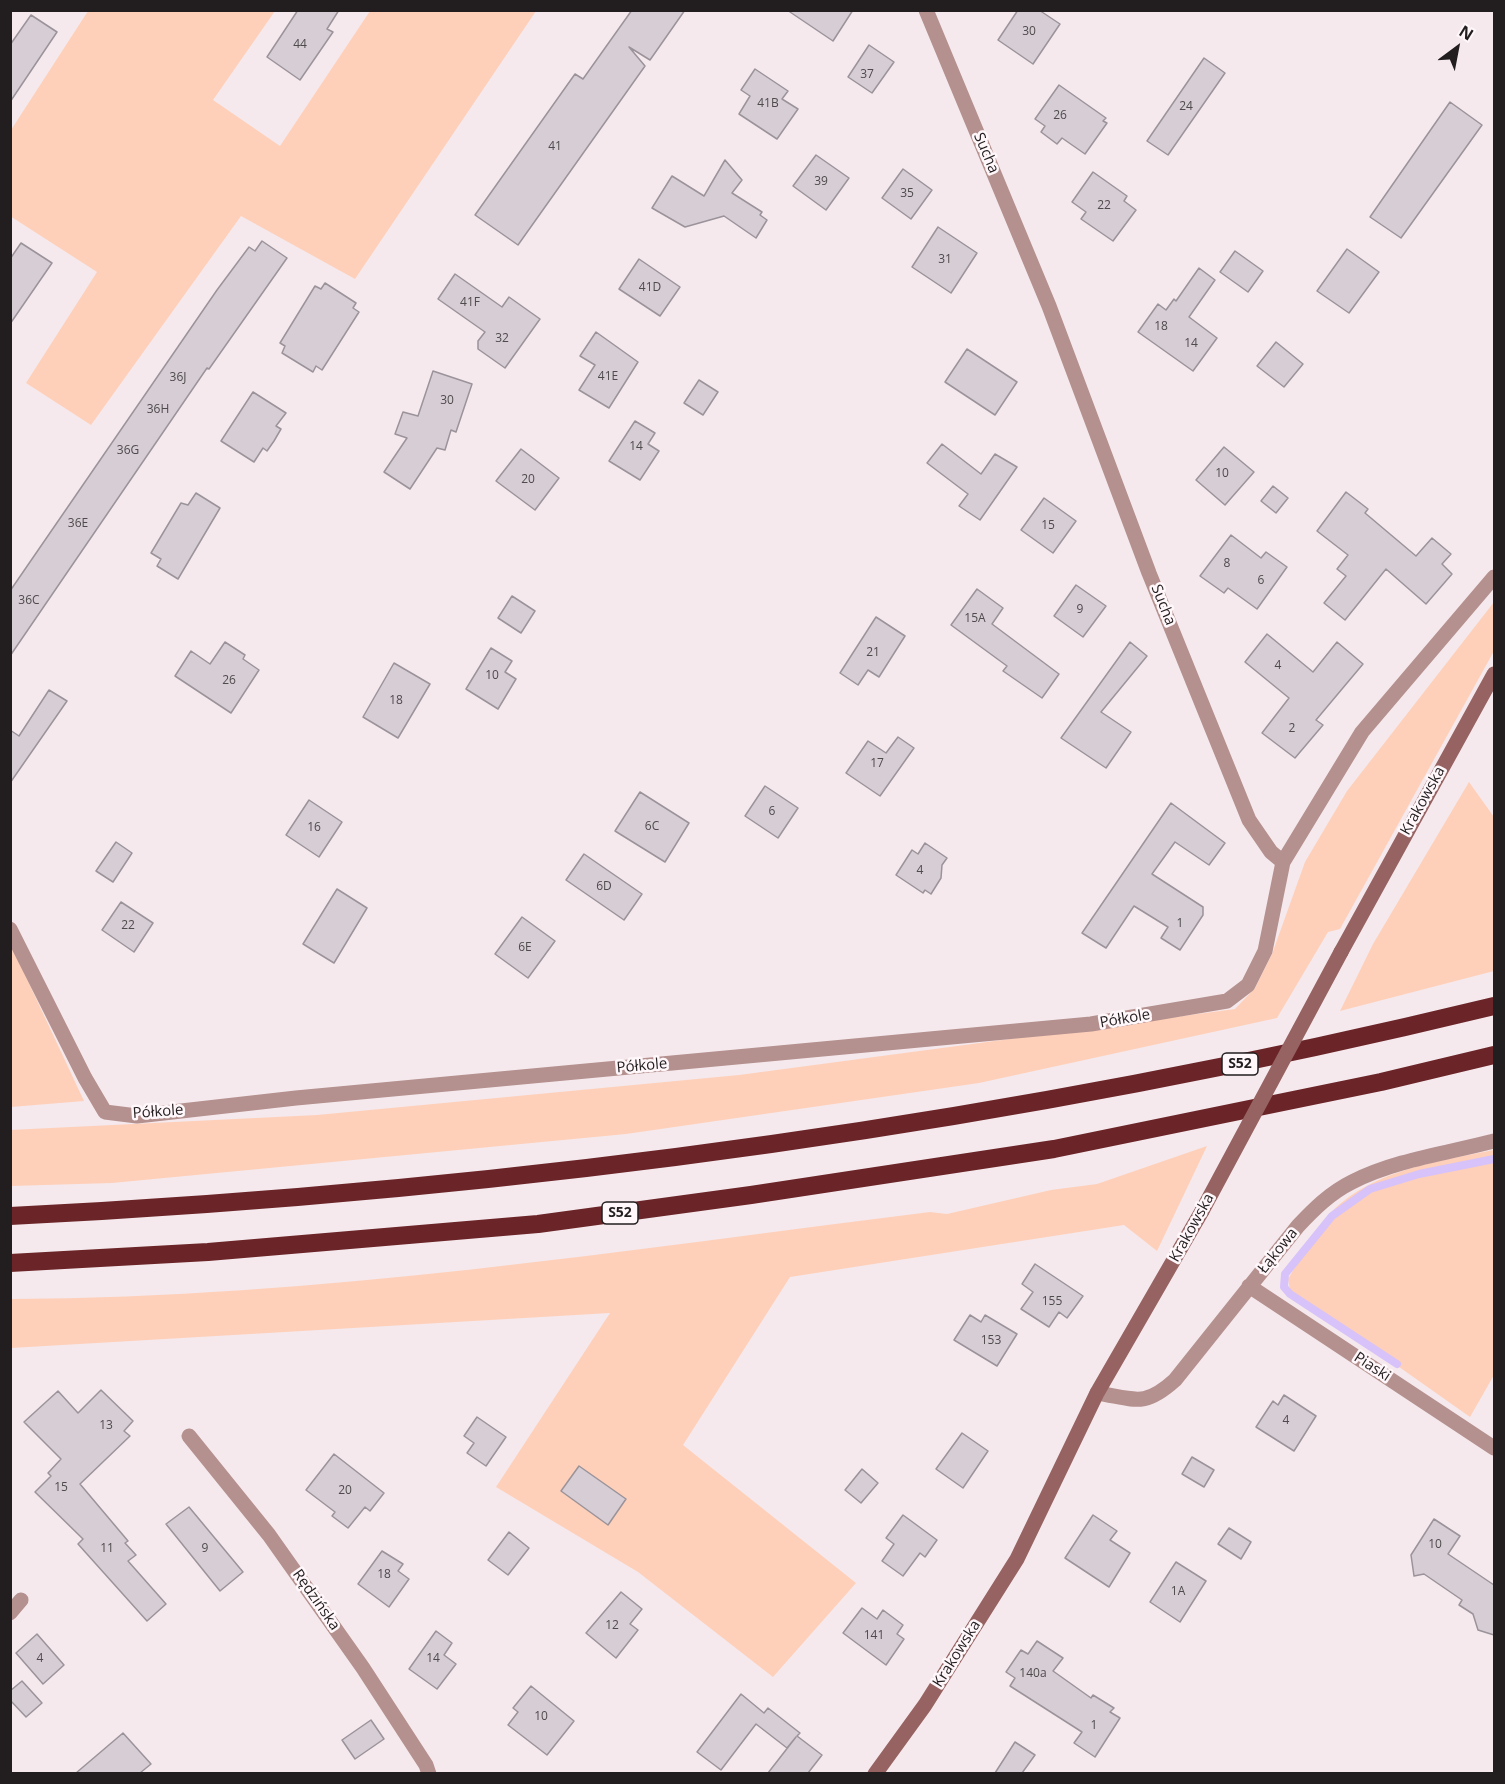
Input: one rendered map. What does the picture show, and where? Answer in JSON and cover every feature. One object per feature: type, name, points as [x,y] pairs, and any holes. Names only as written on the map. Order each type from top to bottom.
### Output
[{"type":"highway","name":"S52","points":[[10,1216],[200,1207],[447,1185],[767,1147],[984,1113],[1160,1081],[1325,1047],[1494,1006]]},
{"type":"highway","name":"S52","points":[[10,1263],[208,1252],[538,1224],[752,1195],[1054,1149],[1381,1082],[1494,1054]]},
{"type":"street","name":"Sucha","points":[[926,10],[1049,306],[1149,573],[1249,820],[1271,852],[1283,861]]},
{"type":"street","points":[[1283,861],[1362,732],[1494,577]]},
{"type":"street","name":"Krakowska","points":[[875,1773],[925,1705],[1017,1559],[1097,1393],[1202,1211],[1494,674]]},
{"type":"street","name":"Półkole","points":[[10,929],[85,1078],[105,1112],[137,1116],[296,1098],[1091,1024],[1227,1001],[1248,985],[1265,951],[1283,861]]},
{"type":"street","name":"Łąkowa","points":[[1097,1393],[1141,1400],[1157,1396],[1175,1380],[1249,1286],[1320,1202],[1352,1182],[1385,1169],[1494,1142]]},
{"type":"street","name":"Piaski","points":[[1249,1286],[1494,1448]]},
{"type":"street","name":"Rędzińska","points":[[189,1436],[283,1554],[369,1676],[429,1773]]},
{"type":"street","points":[[10,1613],[21,1600]]},
{"type":"shaded area","points":[[88,11],[275,11],[213,100],[280,146],[370,11],[536,11],[355,279],[241,216],[91,425],[26,383],[97,272],[10,216],[11,130]]},
{"type":"shaded area","points":[[1494,602],[1494,651],[1340,929],[1328,932],[1277,1018],[979,1083],[626,1134],[112,1183],[11,1186],[10,1130],[317,1115],[739,1075],[1235,1009],[1255,988],[1272,954],[1305,862],[1347,791]]},
{"type":"shaded area","points":[[1469,782],[1494,817],[1494,971],[1340,1011],[1373,944]]},
{"type":"shaded area","points":[[11,945],[84,1101],[11,1107]]},
{"type":"shaded area","points":[[1207,1146],[1157,1251],[1124,1225],[790,1277],[683,1445],[856,1583],[773,1677],[638,1572],[496,1487],[610,1313],[11,1348],[11,1299],[126,1297],[356,1281],[586,1256],[930,1212],[947,1214],[1051,1190],[1097,1184]]},
{"type":"shaded area","points":[[1494,1150],[1494,1375],[1470,1417],[1290,1290],[1288,1279],[1321,1224],[1338,1206],[1357,1192],[1378,1180],[1400,1172],[1447,1159]]},
{"type":"building","points":[[298,10],[339,10],[327,29],[333,32],[300,80],[267,57]]},
{"type":"building","points":[[632,10],[685,10],[650,60],[629,47],[645,66],[518,245],[475,215],[575,74],[583,79]]},
{"type":"building","points":[[787,10],[853,10],[833,41]]},
{"type":"building","points":[[1018,10],[1039,10],[1060,24],[1033,64],[998,40]]},
{"type":"building","points":[[31,15],[57,32],[10,102],[10,45]]},
{"type":"building","points":[[869,45],[894,62],[872,93],[848,77]]},
{"type":"building","points":[[1204,58],[1225,73],[1168,155],[1147,141]]},
{"type":"building","points":[[755,69],[788,91],[782,99],[798,109],[777,139],[739,114],[750,96],[741,90]]},
{"type":"building","points":[[1059,85],[1106,118],[1103,121],[1107,123],[1085,154],[1062,138],[1057,144],[1041,132],[1045,126],[1035,119]]},
{"type":"building","points":[[1450,102],[1482,125],[1401,238],[1370,217]]},
{"type":"building","points":[[816,155],[849,178],[826,210],[793,186]]},
{"type":"building","points":[[725,160],[742,180],[732,193],[762,212],[760,215],[767,220],[756,238],[724,216],[685,227],[652,208],[672,176],[704,196]]},
{"type":"building","points":[[903,169],[932,190],[911,219],[882,198]]},
{"type":"building","points":[[1093,172],[1127,196],[1124,201],[1136,210],[1113,241],[1081,219],[1086,212],[1072,202]]},
{"type":"building","points":[[938,227],[977,253],[951,293],[912,267]]},
{"type":"building","points":[[262,241],[287,258],[209,369],[207,368],[10,656],[10,591],[217,290],[249,247],[255,251]]},
{"type":"building","points":[[21,243],[52,263],[10,324],[10,259]]},
{"type":"building","points":[[1347,249],[1379,272],[1349,313],[1317,291]]},
{"type":"building","points":[[1235,251],[1263,271],[1248,292],[1220,272]]},
{"type":"building","points":[[639,259],[680,287],[660,316],[619,289]]},
{"type":"building","points":[[1199,268],[1215,280],[1189,317],[1217,338],[1193,371],[1138,332],[1158,304],[1166,310],[1174,299],[1176,301]]},
{"type":"building","points":[[455,274],[502,307],[509,297],[540,319],[505,368],[478,349],[478,341],[485,332],[438,299]]},
{"type":"building","points":[[325,283],[356,303],[353,308],[359,312],[322,370],[316,366],[313,372],[282,353],[285,346],[280,343],[315,286],[321,289]]},
{"type":"building","points":[[596,332],[638,362],[609,408],[579,390],[595,365],[580,356]]},
{"type":"building","points":[[1276,342],[1303,364],[1284,387],[1257,366]]},
{"type":"building","points":[[967,349],[1017,382],[995,415],[945,382]]},
{"type":"building","points":[[433,371],[472,384],[456,432],[451,430],[445,450],[437,448],[410,489],[384,472],[407,438],[395,434],[403,412],[418,416]]},
{"type":"building","points":[[699,380],[718,392],[703,415],[684,403]]},
{"type":"building","points":[[253,392],[286,413],[276,426],[281,429],[274,441],[267,451],[263,448],[254,462],[221,441]]},
{"type":"building","points":[[635,421],[655,433],[648,444],[659,451],[640,480],[609,461]]},
{"type":"building","points":[[942,444],[981,474],[995,454],[1017,467],[980,520],[959,506],[968,494],[927,463]]},
{"type":"building","points":[[1224,447],[1254,472],[1225,505],[1196,480]]},
{"type":"building","points":[[521,449],[559,478],[535,510],[496,481]]},
{"type":"building","points":[[1273,486],[1288,498],[1276,513],[1261,501]]},
{"type":"building","points":[[1346,492],[1368,509],[1365,513],[1416,556],[1432,538],[1451,554],[1442,564],[1452,574],[1426,604],[1386,569],[1345,620],[1324,603],[1346,576],[1337,569],[1348,555],[1317,531]]},
{"type":"building","points":[[196,493],[220,508],[178,579],[157,566],[161,559],[151,553],[181,503],[188,505]]},
{"type":"building","points":[[1044,498],[1076,521],[1053,553],[1021,530]]},
{"type":"building","points":[[1231,535],[1261,558],[1266,552],[1287,567],[1257,609],[1228,588],[1224,593],[1200,576]]},
{"type":"building","points":[[1076,585],[1106,606],[1083,637],[1054,616]]},
{"type":"building","points":[[977,589],[1003,608],[992,624],[1059,674],[1042,698],[1003,671],[1007,666],[951,625]]},
{"type":"building","points":[[512,596],[535,611],[521,633],[498,618]]},
{"type":"building","points":[[876,617],[905,636],[879,677],[868,670],[858,685],[840,673]]},
{"type":"building","points":[[1267,634],[1313,672],[1337,642],[1363,664],[1316,720],[1323,725],[1295,758],[1262,733],[1289,698],[1245,662]]},
{"type":"building","points":[[225,642],[245,655],[243,659],[259,670],[231,713],[175,676],[191,651],[210,664]]},
{"type":"building","points":[[1130,642],[1147,656],[1101,712],[1131,732],[1106,768],[1061,738]]},
{"type":"building","points":[[491,648],[512,661],[505,672],[516,679],[498,709],[466,689]]},
{"type":"building","points":[[394,663],[430,684],[398,738],[363,717]]},
{"type":"building","points":[[49,690],[67,701],[10,783],[10,730],[19,736]]},
{"type":"building","points":[[898,737],[914,748],[880,796],[846,773],[868,741],[886,753]]},
{"type":"building","points":[[765,786],[798,808],[778,838],[745,816]]},
{"type":"building","points":[[640,792],[689,823],[665,862],[615,831]]},
{"type":"building","points":[[309,800],[342,822],[319,857],[286,835]]},
{"type":"building","points":[[1171,803],[1225,843],[1209,865],[1175,842],[1152,874],[1203,907],[1203,915],[1180,950],[1161,938],[1168,927],[1134,906],[1106,948],[1082,933]]},
{"type":"building","points":[[116,842],[132,853],[113,882],[96,871]]},
{"type":"building","points":[[925,843],[947,858],[942,865],[941,878],[931,894],[925,890],[923,893],[896,875],[912,850],[918,854]]},
{"type":"building","points":[[584,854],[642,894],[624,920],[566,880]]},
{"type":"building","points":[[337,889],[367,908],[334,963],[303,944]]},
{"type":"building","points":[[121,902],[153,923],[134,952],[102,930]]},
{"type":"building","points":[[522,917],[555,941],[528,978],[495,954]]},
{"type":"building","points":[[1035,1264],[1083,1296],[1067,1318],[1059,1312],[1049,1327],[1021,1309],[1033,1292],[1022,1284]]},
{"type":"building","points":[[970,1315],[981,1322],[985,1315],[1017,1334],[997,1366],[954,1340]]},
{"type":"building","points":[[101,1390],[133,1421],[124,1431],[130,1436],[80,1484],[128,1541],[125,1543],[136,1555],[128,1561],[166,1604],[147,1621],[78,1544],[83,1539],[35,1492],[51,1476],[48,1473],[61,1459],[24,1422],[58,1391],[78,1413]]},
{"type":"building","points":[[1284,1395],[1316,1416],[1294,1451],[1256,1427],[1273,1401],[1278,1405]]},
{"type":"building","points":[[477,1417],[506,1437],[486,1466],[467,1453],[474,1443],[464,1436]]},
{"type":"building","points":[[962,1433],[988,1451],[963,1488],[936,1469]]},
{"type":"building","points":[[334,1454],[384,1493],[370,1511],[365,1507],[348,1528],[332,1516],[335,1512],[306,1490]]},
{"type":"building","points":[[1192,1457],[1214,1470],[1204,1487],[1182,1474]]},
{"type":"building","points":[[579,1466],[626,1499],[608,1525],[561,1491]]},
{"type":"building","points":[[862,1469],[878,1483],[861,1503],[845,1490]]},
{"type":"building","points":[[189,1507],[243,1572],[220,1591],[166,1524]]},
{"type":"building","points":[[903,1515],[937,1540],[925,1557],[920,1553],[903,1576],[882,1561],[894,1544],[886,1538]]},
{"type":"building","points":[[1093,1515],[1117,1531],[1110,1540],[1130,1553],[1109,1587],[1065,1558]]},
{"type":"building","points":[[1434,1519],[1460,1536],[1448,1554],[1494,1585],[1494,1635],[1478,1630],[1473,1614],[1459,1605],[1462,1600],[1424,1574],[1414,1576],[1411,1555]]},
{"type":"building","points":[[1229,1528],[1251,1542],[1241,1559],[1218,1544]]},
{"type":"building","points":[[509,1532],[529,1548],[508,1575],[488,1560]]},
{"type":"building","points":[[382,1551],[403,1564],[398,1571],[409,1579],[389,1607],[358,1584]]},
{"type":"building","points":[[1176,1562],[1206,1581],[1180,1622],[1150,1602]]},
{"type":"building","points":[[621,1592],[642,1609],[630,1624],[638,1630],[616,1658],[586,1633]]},
{"type":"building","points":[[862,1608],[877,1619],[883,1610],[903,1625],[897,1634],[904,1639],[886,1665],[843,1633]]},
{"type":"building","points":[[436,1631],[452,1643],[444,1655],[456,1664],[437,1689],[409,1669]]},
{"type":"building","points":[[37,1634],[64,1665],[43,1684],[16,1653]]},
{"type":"building","points":[[1037,1641],[1063,1658],[1053,1671],[1091,1698],[1093,1695],[1114,1708],[1110,1712],[1120,1718],[1095,1757],[1074,1743],[1082,1732],[1010,1686],[1015,1678],[1006,1672],[1021,1650],[1028,1654]]},
{"type":"building","points":[[22,1681],[42,1703],[26,1717],[10,1700],[10,1691]]},
{"type":"building","points":[[531,1686],[574,1721],[547,1755],[508,1725],[518,1712],[513,1708]]},
{"type":"building","points":[[741,1694],[764,1713],[768,1708],[800,1733],[797,1736],[822,1755],[808,1773],[768,1773],[796,1737],[787,1748],[756,1724],[721,1770],[697,1752]]},
{"type":"building","points":[[371,1720],[384,1739],[355,1759],[342,1740]]},
{"type":"building","points":[[123,1733],[151,1764],[140,1773],[76,1773]]},
{"type":"building","points":[[1015,1742],[1035,1755],[1022,1773],[995,1773]]},
{"type":"waterway","points":[[1397,1364],[1290,1294],[1284,1287],[1285,1274],[1332,1216],[1370,1189],[1419,1174],[1494,1159]]}]
